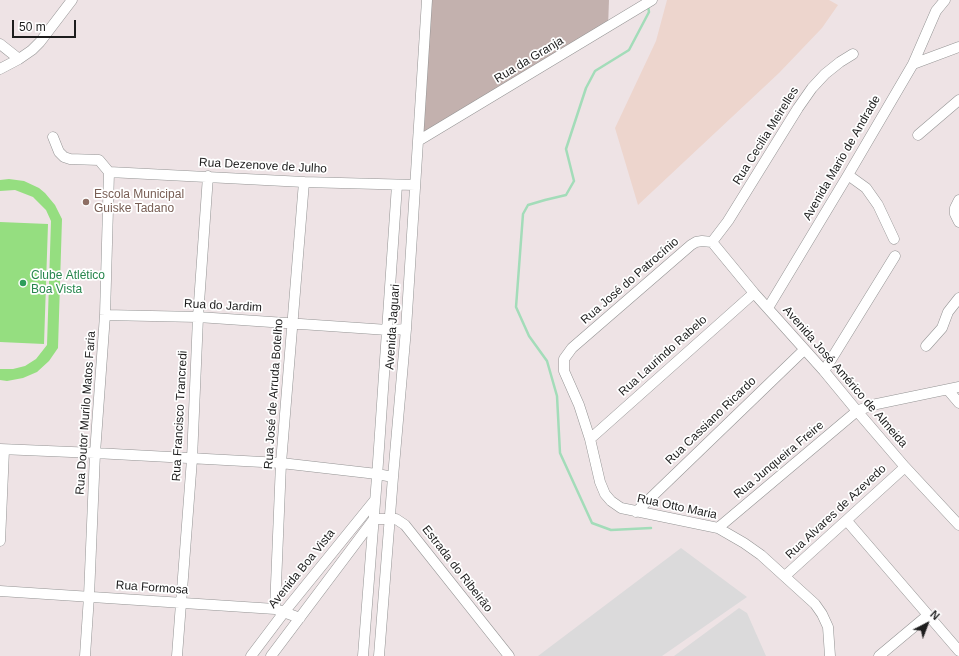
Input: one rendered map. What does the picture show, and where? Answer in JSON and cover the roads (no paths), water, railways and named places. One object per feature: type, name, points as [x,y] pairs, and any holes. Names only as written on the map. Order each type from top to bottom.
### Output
[{"type":"street","points":[[0,69],[32,50],[40,42],[72,0]]},
{"type":"street","name":"Avenida Jaguari","points":[[380,656],[393,477],[406,329],[427,0]]},
{"type":"street","name":"Rua da Granja","points":[[418,141],[652,0]]},
{"type":"street","name":"Avenida Mario de Andrade","points":[[768,308],[913,64],[936,11],[945,0]]},
{"type":"street","points":[[0,44],[19,59]]},
{"type":"street","points":[[913,64],[959,47]]},
{"type":"street","name":"Rua Cecilia Meirelles","points":[[713,243],[812,88],[825,74],[853,54]]},
{"type":"street","points":[[918,135],[959,100]]},
{"type":"street","points":[[53,137],[59,152],[64,156],[70,159],[99,160],[110,172]]},
{"type":"street","name":"Rua Dezenove de Julho","points":[[110,172],[304,182],[415,185]]},
{"type":"street","name":"Rua Doutor Murilo Matos Faria","points":[[85,656],[95,453],[105,315],[110,172]]},
{"type":"street","points":[[848,175],[866,188],[878,205],[894,239]]},
{"type":"street","name":"Rua Francisco Trancredi","points":[[177,656],[192,459],[198,317],[208,176]]},
{"type":"street","name":"Rua José de Arruda Botelho","points":[[280,610],[281,463],[304,182]]},
{"type":"street","name":"Avenida Jaguari","points":[[363,656],[388,330],[397,185]]},
{"type":"street","points":[[959,200],[956,203],[954,214],[959,222]]},
{"type":"street","name":"Rua José do Patrocínio","points":[[567,354],[572,348],[691,245],[702,241],[713,243]]},
{"type":"street","name":"Avenida José Américo de Almeida","points":[[713,243],[754,293],[824,371],[905,467],[959,525]]},
{"type":"street","points":[[824,371],[895,256]]},
{"type":"street","name":"Rua Laurindo Rabelo","points":[[590,439],[754,293]]},
{"type":"street","points":[[926,346],[942,328],[948,312],[959,298]]},
{"type":"street","name":"Rua do Jardim","points":[[105,315],[198,317],[388,330],[406,329]]},
{"type":"street","name":"Rua Cassiano Ricardo","points":[[636,512],[804,350]]},
{"type":"street","name":"Rua Otto Maria","points":[[567,354],[564,359],[564,371],[579,405],[590,439],[600,482],[605,494],[611,501],[621,508],[636,512],[718,528],[749,547],[785,576],[815,604],[828,627],[830,656]]},
{"type":"street","points":[[857,411],[872,405],[959,387]]},
{"type":"street","points":[[948,390],[959,403]]},
{"type":"street","name":"Rua Junqueira Freire","points":[[718,528],[857,411]]},
{"type":"street","points":[[0,541],[2,449],[281,463],[393,477]]},
{"type":"street","name":"Rua Alvares de Azevedo","points":[[785,576],[905,467]]},
{"type":"street","name":"Avenida Boa Vista","points":[[251,656],[280,610],[375,500]]},
{"type":"street","points":[[272,656],[374,519]]},
{"type":"street","name":"Estrada do Ribeirão","points":[[374,519],[396,519],[405,525],[509,656]]},
{"type":"street","points":[[847,521],[959,651]]},
{"type":"street","name":"Rua Formosa","points":[[0,591],[280,610],[300,618]]},
{"type":"street","points":[[879,656],[928,616]]},
{"type":"waterway","points":[[648,6],[649,12],[629,50],[595,71],[586,88],[566,149],[574,181],[566,195],[528,205],[523,214],[516,307],[529,336],[547,361],[557,396],[560,453],[592,523],[611,530],[651,528]]},
{"type":"place","name":"Escola Municipal Guiske Tadano","points":[[86,202]]},
{"type":"place","name":"Clube Atlético Boa Vista","points":[[23,283]]}]
